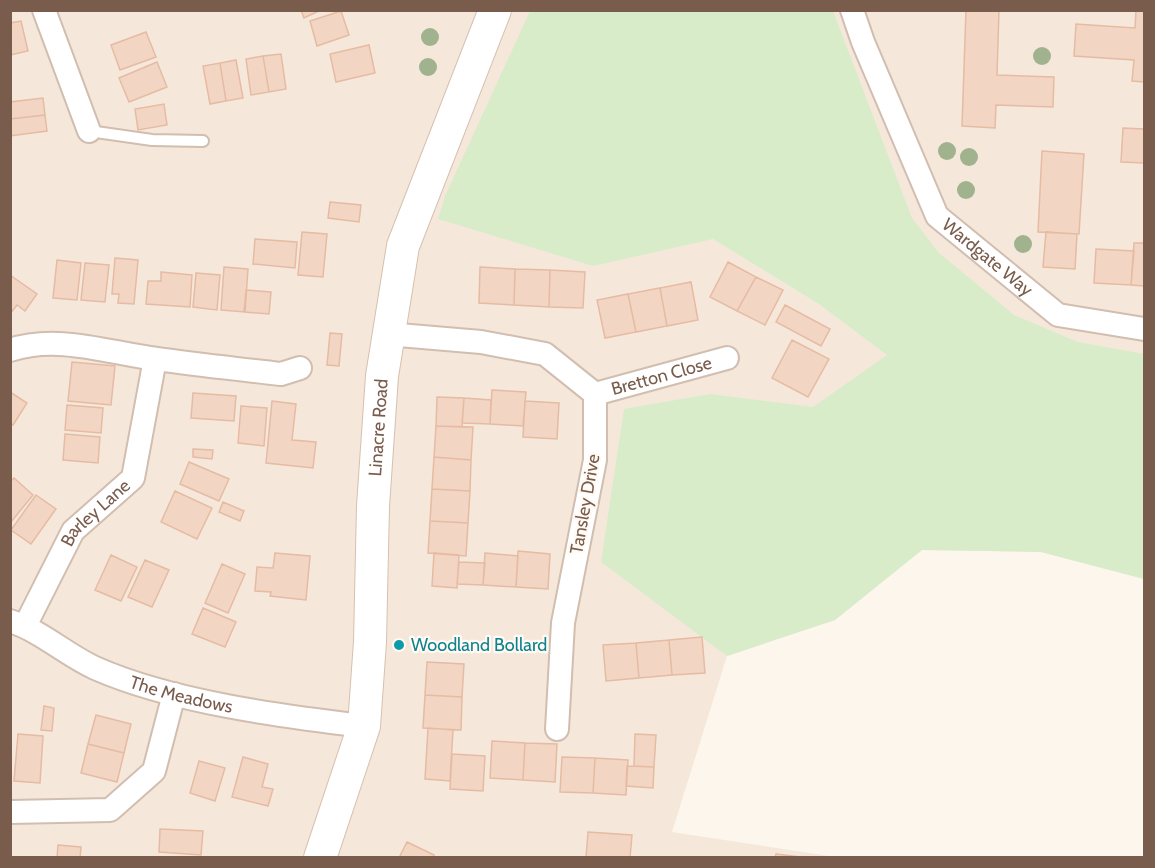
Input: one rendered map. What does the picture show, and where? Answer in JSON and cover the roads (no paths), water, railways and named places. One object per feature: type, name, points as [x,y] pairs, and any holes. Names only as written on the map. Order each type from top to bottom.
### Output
[{"type":"street","points":[[44,10],[89,131]]},
{"type":"street","name":"Wardgate Way","points":[[852,10],[863,42],[937,216],[1058,315],[1144,329]]},
{"type":"street","name":"Linacre Road","points":[[320,858],[364,726],[370,642],[373,506],[387,334],[403,246],[487,13]]},
{"type":"street","points":[[387,334],[481,342],[545,354],[595,394]]},
{"type":"street","points":[[10,350],[26,345],[84,346],[155,359],[281,374],[300,368]]},
{"type":"street","name":"Bretton Close","points":[[595,394],[727,358]]},
{"type":"street","name":"Barley Lane","points":[[18,623],[73,531],[133,478],[155,359]]},
{"type":"street","name":"Tansley Drive","points":[[557,729],[563,623],[596,460],[595,394]]},
{"type":"street","name":"The Meadows","points":[[18,623],[94,667],[174,694],[364,726]]},
{"type":"street","points":[[10,812],[110,810],[154,771],[174,694]]},
{"type":"lane","points":[[89,131],[152,140],[203,141]]},
{"type":"place","name":"Woodland Bollard","points":[[399,645]]}]
